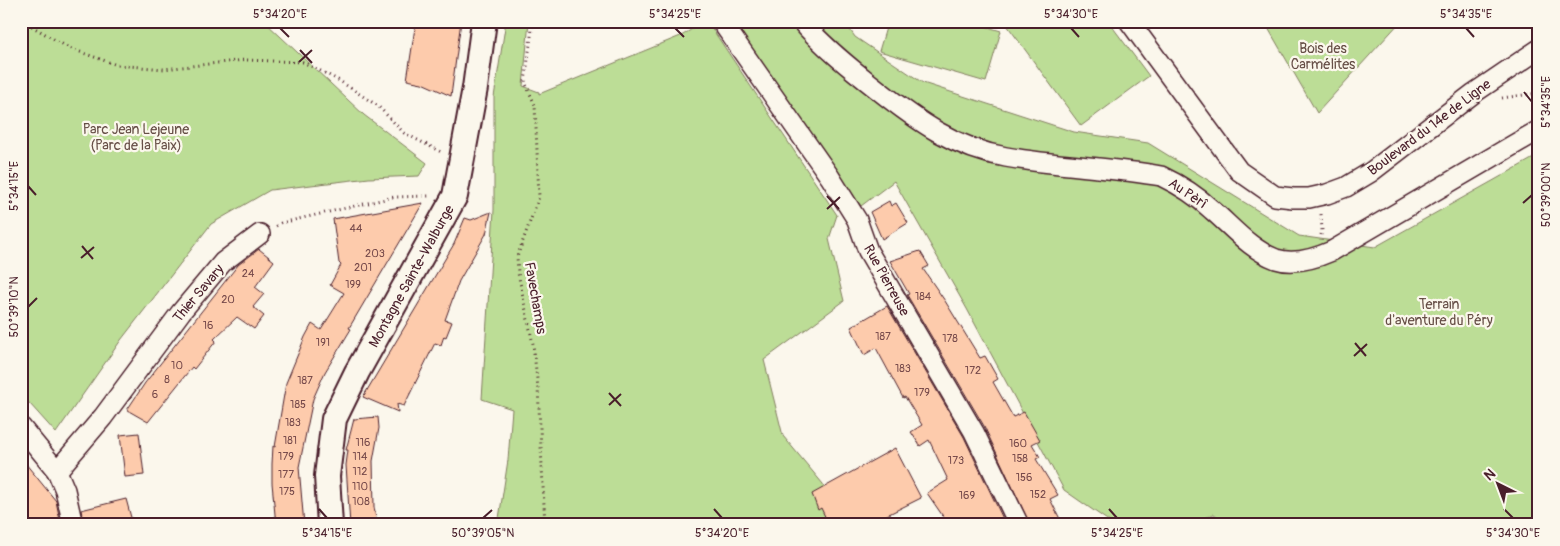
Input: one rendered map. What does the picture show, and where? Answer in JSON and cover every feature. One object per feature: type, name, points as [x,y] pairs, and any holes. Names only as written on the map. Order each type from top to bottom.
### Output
[{"type":"street","name":"Montagne Sainte-Walburge","points":[[330,525],[327,476],[334,418],[357,372],[455,196],[463,163],[484,21]]},
{"type":"street","name":"Rue Pierreuse","points":[[721,21],[830,177],[856,220],[868,251],[974,432],[1019,525]]},
{"type":"street","name":"Au Pèrî","points":[[800,21],[838,59],[913,117],[936,132],[974,148],[1006,157],[1161,176],[1184,187],[1259,250],[1277,259],[1291,261],[1318,257],[1332,251],[1539,130]]},
{"type":"street","name":"Boulevard du 14e de Ligne","points":[[1129,21],[1239,172],[1275,196],[1301,198],[1346,187],[1371,172],[1474,93],[1539,49]]},
{"type":"street","name":"Thier Savary","points":[[57,471],[103,417],[181,312],[222,262],[260,234]]},
{"type":"street","points":[[21,427],[57,471],[65,490],[73,525]]},
{"type":"path","points":[[23,21],[69,48],[116,65],[164,69],[245,60],[303,62],[338,80],[378,106],[404,133],[463,163]]},
{"type":"path","name":"Favechamps","points":[[533,21],[524,82],[535,105],[539,197],[517,257],[518,273],[533,344],[538,388],[545,525]]},
{"type":"path","points":[[1310,258],[1322,231],[1319,195]]},
{"type":"path","points":[[260,234],[281,224],[394,197],[455,196]]},
{"type":"green space","name":"Parc Jean Lejeune (Parc de la Paix)","points":[[21,21],[264,21],[364,115],[427,163],[419,176],[369,178],[270,190],[211,224],[121,340],[56,433],[21,394]]},
{"type":"green space","points":[[506,21],[529,21],[523,86],[539,92],[539,94],[683,35],[704,21],[707,21],[837,215],[829,239],[844,301],[764,360],[783,436],[823,484],[836,525],[498,525],[508,460],[512,409],[482,399],[494,210],[494,97]]},
{"type":"green space","name":"Terrain d'aventure du Péry","points":[[731,21],[844,21],[855,37],[923,83],[1074,132],[1148,143],[1299,236],[1375,247],[1539,155],[1539,525],[1230,525],[1214,514],[1186,525],[1132,525],[1110,522],[1064,490],[967,309],[894,181],[861,206]]},
{"type":"green space","points":[[888,21],[968,21],[1001,31],[986,82],[879,51]]},
{"type":"green space","points":[[1004,21],[1108,21],[1149,76],[1081,126]]},
{"type":"green space","name":"Bois des Carmélites","points":[[1264,21],[1401,21],[1317,113]]},
{"type":"building","points":[[416,21],[461,21],[451,96],[422,83],[407,80]]},
{"type":"building","points":[[889,201],[891,206],[896,203],[908,223],[882,239],[870,212]]},
{"type":"building","points":[[423,203],[349,328],[351,329],[325,372],[313,399],[299,467],[304,525],[276,525],[272,483],[273,446],[275,447],[286,383],[312,324],[321,330],[344,293],[330,285],[341,265],[339,263],[333,219]]},
{"type":"building","points":[[491,212],[486,234],[459,281],[445,320],[452,322],[446,337],[444,336],[441,345],[435,343],[404,406],[397,404],[398,412],[363,397],[454,244],[465,218],[471,220]]},
{"type":"building","points":[[259,249],[274,261],[255,287],[264,294],[253,307],[264,316],[254,329],[237,317],[214,339],[216,341],[194,369],[192,367],[148,422],[127,410],[145,383],[238,265]]},
{"type":"building","points":[[920,251],[929,266],[923,269],[980,358],[985,356],[998,379],[993,382],[1013,417],[1024,412],[1040,440],[1032,444],[1040,457],[1036,459],[1058,495],[1050,499],[1063,525],[1030,525],[984,426],[907,295],[909,294],[890,261]]},
{"type":"building","points":[[887,306],[964,437],[1006,525],[949,525],[927,493],[948,480],[929,440],[920,446],[911,432],[922,425],[905,397],[903,398],[876,348],[864,355],[851,327]]},
{"type":"building","points":[[378,417],[379,428],[373,461],[374,507],[377,525],[350,525],[346,465],[348,450],[346,450],[354,419]]},
{"type":"building","points":[[139,433],[144,475],[125,477],[120,435]]},
{"type":"building","points":[[895,448],[921,498],[867,525],[829,525],[821,508],[818,510],[812,494]]},
{"type":"building","points":[[21,458],[56,501],[61,525],[21,525]]},
{"type":"building","points":[[126,499],[133,525],[84,525],[81,510]]}]
